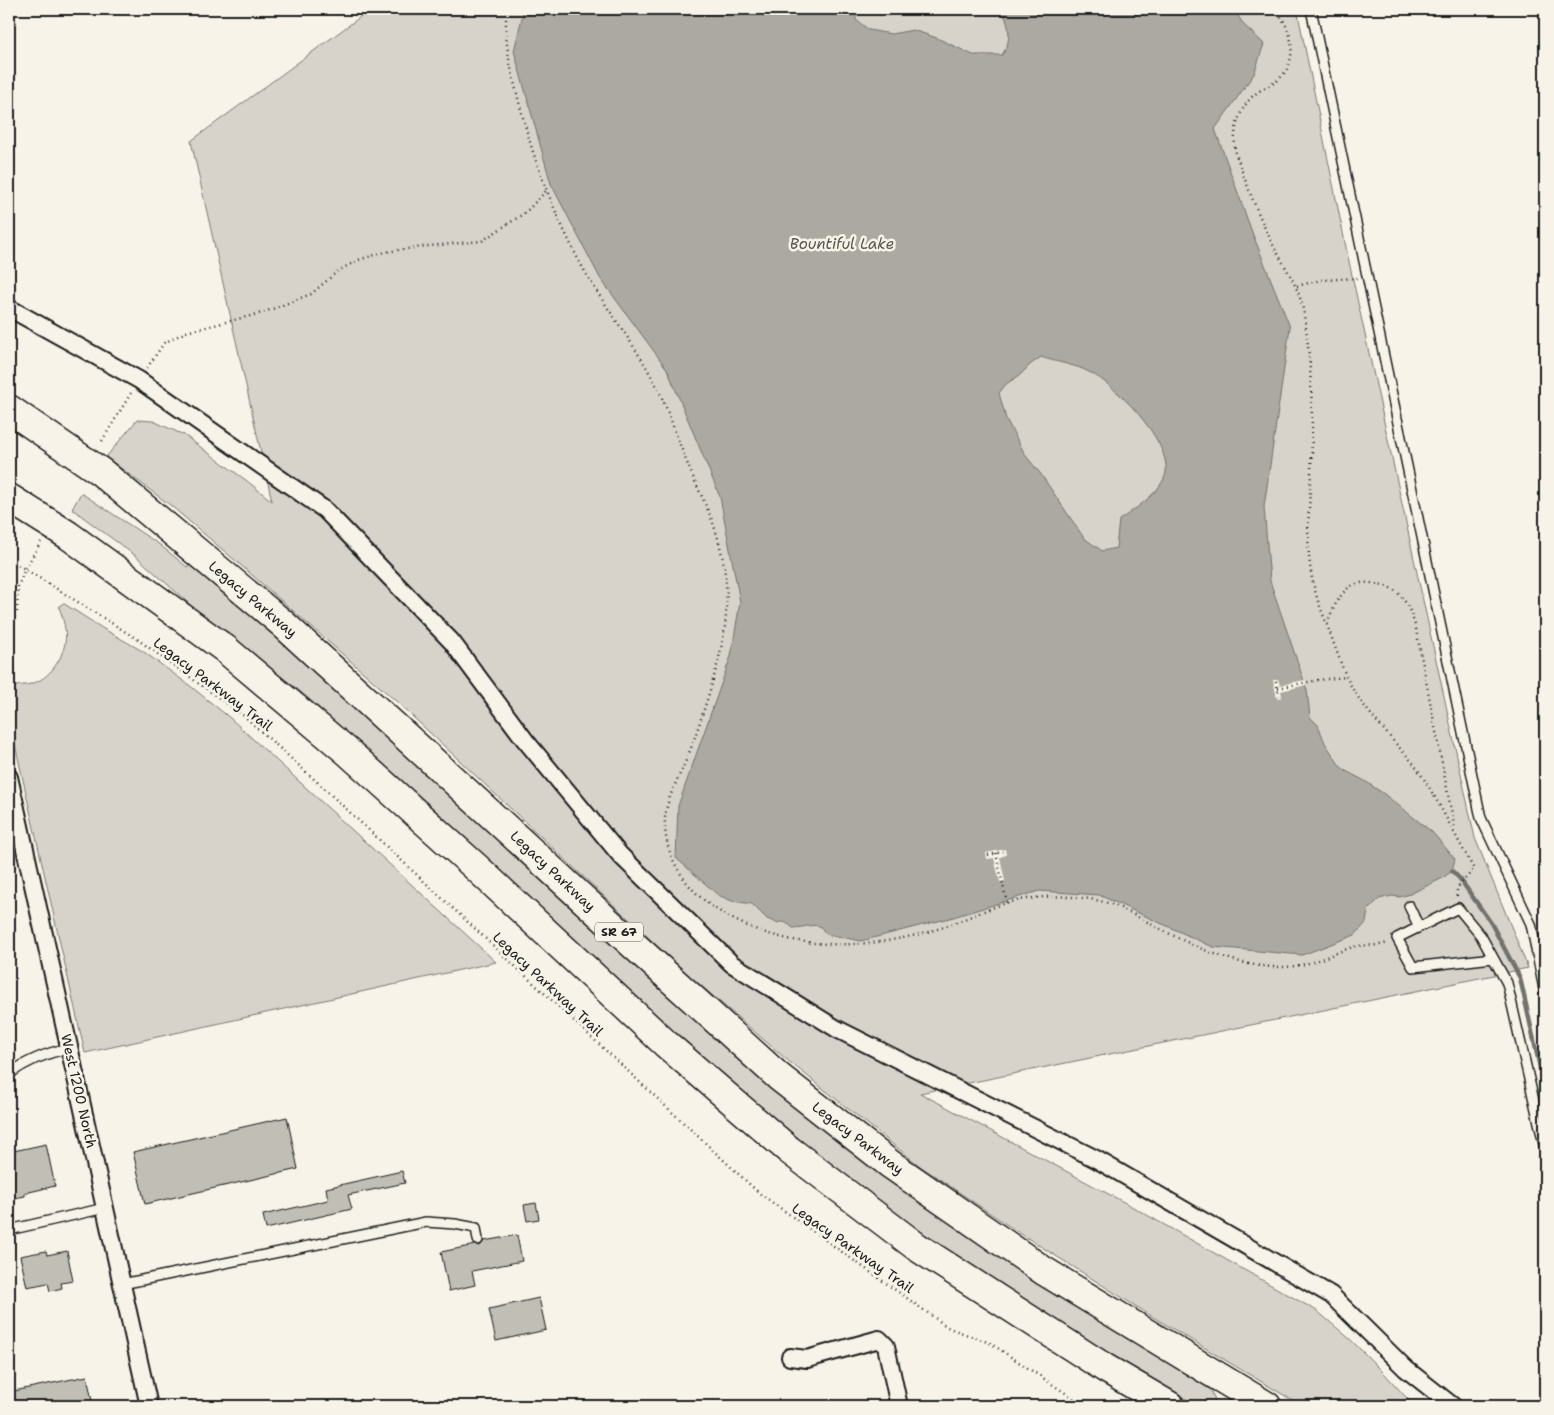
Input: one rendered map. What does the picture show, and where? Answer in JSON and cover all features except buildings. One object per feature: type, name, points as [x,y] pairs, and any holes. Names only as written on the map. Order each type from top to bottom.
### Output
[{"type":"highway","name":"Legacy Parkway","points":[[9,409],[101,472],[282,623],[779,1077],[890,1164],[1044,1271],[1241,1396],[1267,1406]]},
{"type":"highway","points":[[9,498],[68,535],[224,648],[349,753],[478,869],[666,1044],[789,1150],[917,1246],[1105,1368],[1170,1406]]},
{"type":"street","points":[[9,308],[139,380],[325,510],[452,642],[525,740],[620,856],[732,964],[837,1029],[1096,1159],[1331,1295],[1406,1369],[1453,1406]]},
{"type":"street","name":"West 1200 North","points":[[9,777],[149,1406]]},
{"type":"street","points":[[790,1357],[807,1359],[879,1339],[886,1346],[899,1406]]},
{"type":"lane","points":[[1311,9],[1482,818],[1531,924],[1545,994]]},
{"type":"lane","points":[[1409,906],[1419,927]]},
{"type":"lane","points":[[1493,958],[1413,967],[1398,938],[1458,908],[1481,936],[1507,983],[1545,1149]]},
{"type":"lane","points":[[9,1074],[42,1055],[69,1048]]},
{"type":"lane","points":[[9,1230],[105,1208]]},
{"type":"lane","points":[[122,1284],[426,1222],[476,1228],[478,1240]]},
{"type":"path","points":[[507,9],[506,38],[512,69],[525,128],[546,191],[580,264],[646,367],[662,397],[714,525],[722,554],[727,603],[727,619],[723,645],[696,734],[683,768],[671,792],[666,813],[666,838],[669,851],[688,885],[711,906],[744,925],[765,934],[784,939],[824,944],[853,944],[894,939],[937,929],[1007,903],[1050,898],[1081,898],[1105,902],[1117,906],[1198,947],[1235,960],[1266,966],[1295,966],[1313,962],[1354,947],[1382,945],[1398,938]]},
{"type":"path","points":[[1274,9],[1282,18],[1290,37],[1292,46],[1290,62],[1287,70],[1278,80],[1256,94],[1248,102],[1237,124],[1234,139],[1235,148],[1262,223],[1285,268],[1297,286],[1302,299],[1311,385],[1312,445],[1307,527],[1308,552],[1315,591],[1346,677],[1360,700],[1416,768],[1474,869],[1457,888]]},
{"type":"path","points":[[102,441],[139,380],[164,344],[186,332],[262,313],[311,294],[338,271],[358,260],[386,252],[482,241],[526,212],[546,191]]},
{"type":"path","points":[[1297,286],[1321,280],[1367,277]]},
{"type":"path","points":[[17,612],[18,586],[25,569],[42,541]]},
{"type":"path","name":"Legacy Parkway Trail","points":[[9,562],[25,569],[137,639],[244,716],[759,1193],[949,1328],[990,1343],[1085,1406]]},
{"type":"path","points":[[1327,623],[1342,594],[1357,583],[1382,584],[1397,592],[1406,603],[1416,629],[1455,825],[1454,832]]},
{"type":"path","points":[[1278,688],[1318,680],[1346,677]]},
{"type":"path","points":[[1276,681],[1279,696]]},
{"type":"path","points":[[988,855],[1003,852]]},
{"type":"path","points":[[996,854],[1007,903]]},
{"type":"shaded area","points":[[371,9],[1297,9],[1348,257],[1475,838],[1528,968],[920,1093],[1131,1206],[1317,1311],[1351,1340],[1414,1406],[1302,1406],[1153,1317],[1021,1234],[920,1166],[786,1059],[684,971],[396,701],[170,505],[106,457],[137,420],[153,421],[184,435],[272,501],[191,141]]},
{"type":"shaded area","points":[[81,493],[160,545],[187,567],[192,563],[269,627],[708,1033],[795,1106],[885,1176],[946,1220],[1211,1390],[1215,1400],[1211,1406],[1198,1406],[1127,1365],[959,1260],[884,1206],[825,1160],[748,1097],[684,1041],[434,809],[301,692],[205,618],[137,557],[72,509]]},
{"type":"shaded area","points":[[63,603],[144,652],[230,718],[496,962],[85,1053],[9,718],[9,690],[16,686],[38,682],[54,668],[61,656],[65,634],[59,607]]},
{"type":"water","name":"Bountiful Lake","points":[[524,9],[856,9],[856,20],[869,30],[891,34],[913,30],[937,38],[973,55],[1002,55],[1008,43],[1009,32],[1002,9],[1234,9],[1243,24],[1264,44],[1254,74],[1215,129],[1253,235],[1290,327],[1264,507],[1270,581],[1307,690],[1310,717],[1318,725],[1325,743],[1340,766],[1346,771],[1384,794],[1432,832],[1455,859],[1452,871],[1443,878],[1410,894],[1379,899],[1368,910],[1366,923],[1355,935],[1302,955],[1213,947],[1099,895],[1039,891],[950,918],[861,941],[826,934],[820,926],[813,925],[793,928],[784,922],[777,923],[767,919],[752,904],[732,901],[718,895],[676,858],[678,806],[731,656],[740,602],[720,497],[667,369],[600,278],[551,184],[514,51]],"holes":[[[1041,357],[1084,370],[1100,378],[1113,388],[1139,414],[1150,429],[1165,459],[1166,472],[1160,486],[1147,499],[1119,520],[1116,548],[1102,551],[1084,538],[1040,473],[1026,456],[1006,419],[999,393],[1006,384]]]},
{"type":"pier","points":[[1278,679],[1280,685],[1305,680],[1306,685],[1281,691],[1282,697],[1277,698],[1273,680]]},
{"type":"pier","points":[[1005,849],[1006,855],[1000,857],[1005,881],[1000,882],[994,858],[987,859],[986,853]]},
{"type":"waterway","points":[[1452,871],[1460,879],[1491,923],[1520,978],[1545,1090]]}]
